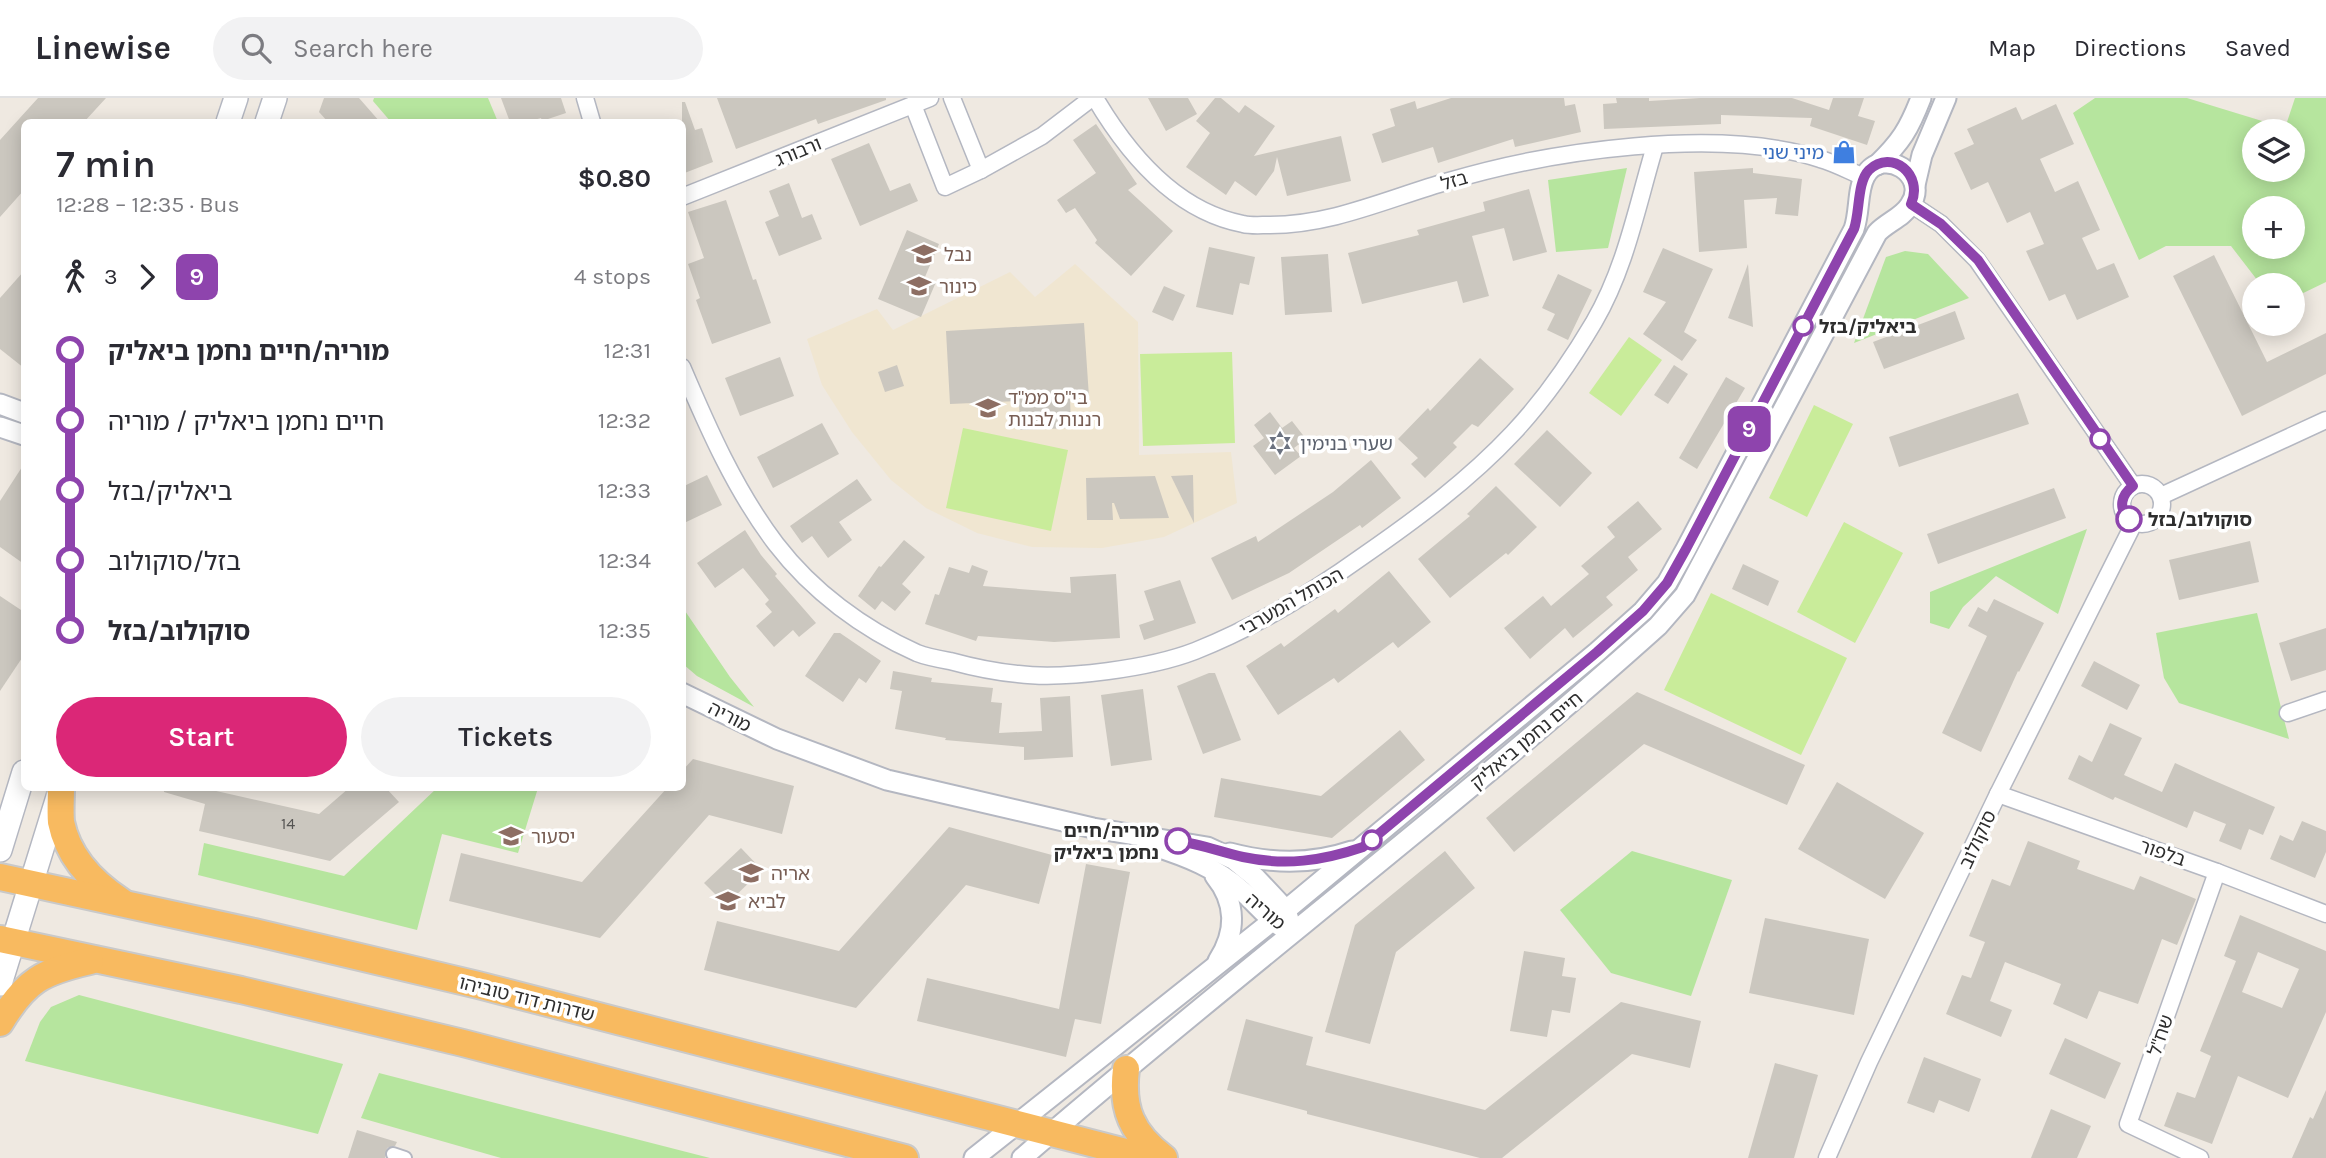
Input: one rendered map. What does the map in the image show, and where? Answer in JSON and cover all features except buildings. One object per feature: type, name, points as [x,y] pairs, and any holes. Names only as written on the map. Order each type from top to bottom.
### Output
[{"type":"highway","points":[[61,791],[61,822],[70,847],[84,871],[99,886],[128,905]]},
{"type":"highway","name":"שדרות דוד טוביהו","points":[[0,877],[280,938],[478,985],[1149,1158]]},
{"type":"highway","points":[[7,940],[241,990],[436,1036],[905,1158]]},
{"type":"highway","points":[[0,1023],[25,989],[40,976],[63,967],[97,960]]},
{"type":"highway","points":[[1126,1069],[1125,1098],[1134,1126],[1144,1142],[1164,1158]]},
{"type":"highway","points":[[812,1134],[842,1158]]},
{"type":"main road","points":[[229,119],[236,98]]},
{"type":"main road","points":[[268,119],[275,98]]},
{"type":"main road","points":[[0,850],[21,782]]},
{"type":"main road","points":[[0,985],[7,940],[32,884],[60,791]]},
{"type":"street","points":[[584,98],[591,119]]},
{"type":"street","name":"ורבורג","points":[[686,195],[930,98]]},
{"type":"street","points":[[952,98],[981,170]]},
{"type":"street","points":[[913,105],[945,187],[1042,135],[1093,98]]},
{"type":"street","name":"בזל","points":[[1093,98],[1145,169],[1209,214],[1245,225],[1289,225],[1331,219],[1448,181],[1501,168],[1554,157],[1655,146],[1723,143],[1776,149],[1819,158],[1867,179]]},
{"type":"street","points":[[1921,98],[1898,145],[1867,179],[1864,203],[1875,214],[1891,217],[1908,201],[1922,155],[1946,98]]},
{"type":"street","name":"הכותל המערבי","points":[[686,376],[744,498],[786,555],[813,584],[857,621],[919,654],[1022,675],[1082,673],[1142,666],[1192,652],[1255,625],[1319,588],[1456,486],[1510,436],[1539,404],[1595,320],[1619,269],[1637,215],[1655,146]]},
{"type":"street","points":[[1867,179],[1885,163],[1901,166],[1908,171],[1908,201]]},
{"type":"street","name":"חיים נחמן ביאליק","points":[[974,1158],[1363,847],[1643,611],[1667,583],[1854,229],[1867,179]]},
{"type":"street","points":[[1908,201],[1941,224],[1978,260],[2133,486]]},
{"type":"street","name":"חיים נחמן ביאליק","points":[[1022,1158],[1658,626],[1685,595],[1877,233],[1908,201]]},
{"type":"street","points":[[0,404],[21,412]]},
{"type":"street","points":[[2161,496],[2326,421]]},
{"type":"street","points":[[0,427],[21,434]]},
{"type":"street","points":[[2133,486],[2152,486],[2161,496],[2162,510],[2154,521],[2148,524],[2134,523],[2124,514],[2122,502],[2127,490],[2133,486]]},
{"type":"street","name":"סוקולוב","points":[[1828,1158],[1870,1062],[1998,794],[2134,523]]},
{"type":"street","name":"מוריה","points":[[686,694],[777,739],[887,780],[1093,828],[1170,851],[1206,856],[1236,885],[1279,915],[1292,934]]},
{"type":"street","points":[[2288,713],[2326,700]]},
{"type":"street","name":"בלפור","points":[[1998,794],[2326,914]]},
{"type":"street","points":[[1206,856],[1282,862],[1320,860],[1363,847]]},
{"type":"street","points":[[1206,856],[1227,892],[1232,915],[1228,942],[1213,968]]},
{"type":"street","name":"שח\"ל","points":[[2200,1158],[2129,1124],[2217,872]]},
{"type":"shaded area","name":"בי\"ס ממ\"ד רננות לבנות","points":[[1075,264],[1138,322],[1139,455],[1231,452],[1237,503],[1164,537],[1102,548],[1032,547],[977,533],[926,508],[891,480],[852,432],[822,385],[807,339],[877,309],[893,330],[1010,272],[1035,297]]},
{"type":"green space","points":[[374,98],[488,98],[497,119],[388,119],[373,101]]},
{"type":"green space","points":[[2095,98],[2187,98],[2256,119],[2242,119],[2242,182],[2305,182],[2305,119],[2288,119],[2295,98],[2326,98],[2326,282],[2305,292],[2305,273],[2252,273],[2231,246],[2166,246],[2139,260],[2073,113]]},
{"type":"green space","points":[[1627,168],[1608,248],[1556,252],[1548,180]]},
{"type":"green space","points":[[1905,251],[1928,254],[1969,298],[1854,343],[1886,257]]},
{"type":"green space","points":[[1629,337],[1662,360],[1621,416],[1589,393]]},
{"type":"green space","points":[[1232,352],[1235,443],[1143,446],[1140,354]]},
{"type":"green space","points":[[1814,405],[1853,424],[1807,517],[1769,498]]},
{"type":"green space","points":[[963,428],[1068,450],[1051,531],[946,508]]},
{"type":"green space","points":[[1844,522],[1903,553],[1855,643],[1797,612]]},
{"type":"green space","points":[[2087,529],[2058,614],[1996,576],[1963,607],[1949,629],[1930,623],[1930,592]]},
{"type":"green space","points":[[1711,593],[1847,658],[1801,755],[1664,690]]},
{"type":"green space","points":[[686,612],[754,707],[697,676],[686,667]]},
{"type":"green space","points":[[2257,613],[2289,739],[2179,703],[2164,678],[2156,633]]},
{"type":"green space","points":[[434,791],[537,791],[518,853],[442,834],[417,930],[198,875],[204,843],[344,876]]},
{"type":"green space","points":[[1632,851],[1732,880],[1691,996],[1611,973],[1560,910]]},
{"type":"green space","points":[[79,995],[343,1064],[318,1134],[25,1061],[40,1022],[51,1007]]},
{"type":"green space","points":[[379,1073],[710,1158],[501,1158],[361,1118]]},
{"type":"bus line","name":"9","points":[[1178,841],[1242,857],[1282,862],[1320,860],[1363,847],[1643,611],[1667,583],[1686,549],[1854,229],[1864,177],[1877,165],[1893,163],[1908,171],[1915,185],[1911,204],[1941,224],[1978,260],[2133,486],[2127,490],[2122,502],[2124,514],[2129,519]]},
{"type":"place","name":"מיני שני","points":[[1844,152]]},
{"type":"place","name":"נבל","points":[[924,254]]},
{"type":"place","name":"כינור","points":[[919,286]]},
{"type":"place","name":"ביאליק/בזל","points":[[1803,326]]},
{"type":"place","name":"בי\"ס ממ\"ד רננות לבנות","points":[[988,408]]},
{"type":"place","name":"שערי בנימין","points":[[1280,443]]},
{"type":"place","name":"סוקולוב/בזל","points":[[2129,519]]},
{"type":"place","name":"יסעור","points":[[511,836]]},
{"type":"place","name":"מוריה/חיים נחמן ביאליק","points":[[1178,841]]},
{"type":"place","name":"אריה","points":[[751,873]]},
{"type":"place","name":"לביא","points":[[728,901]]}]
